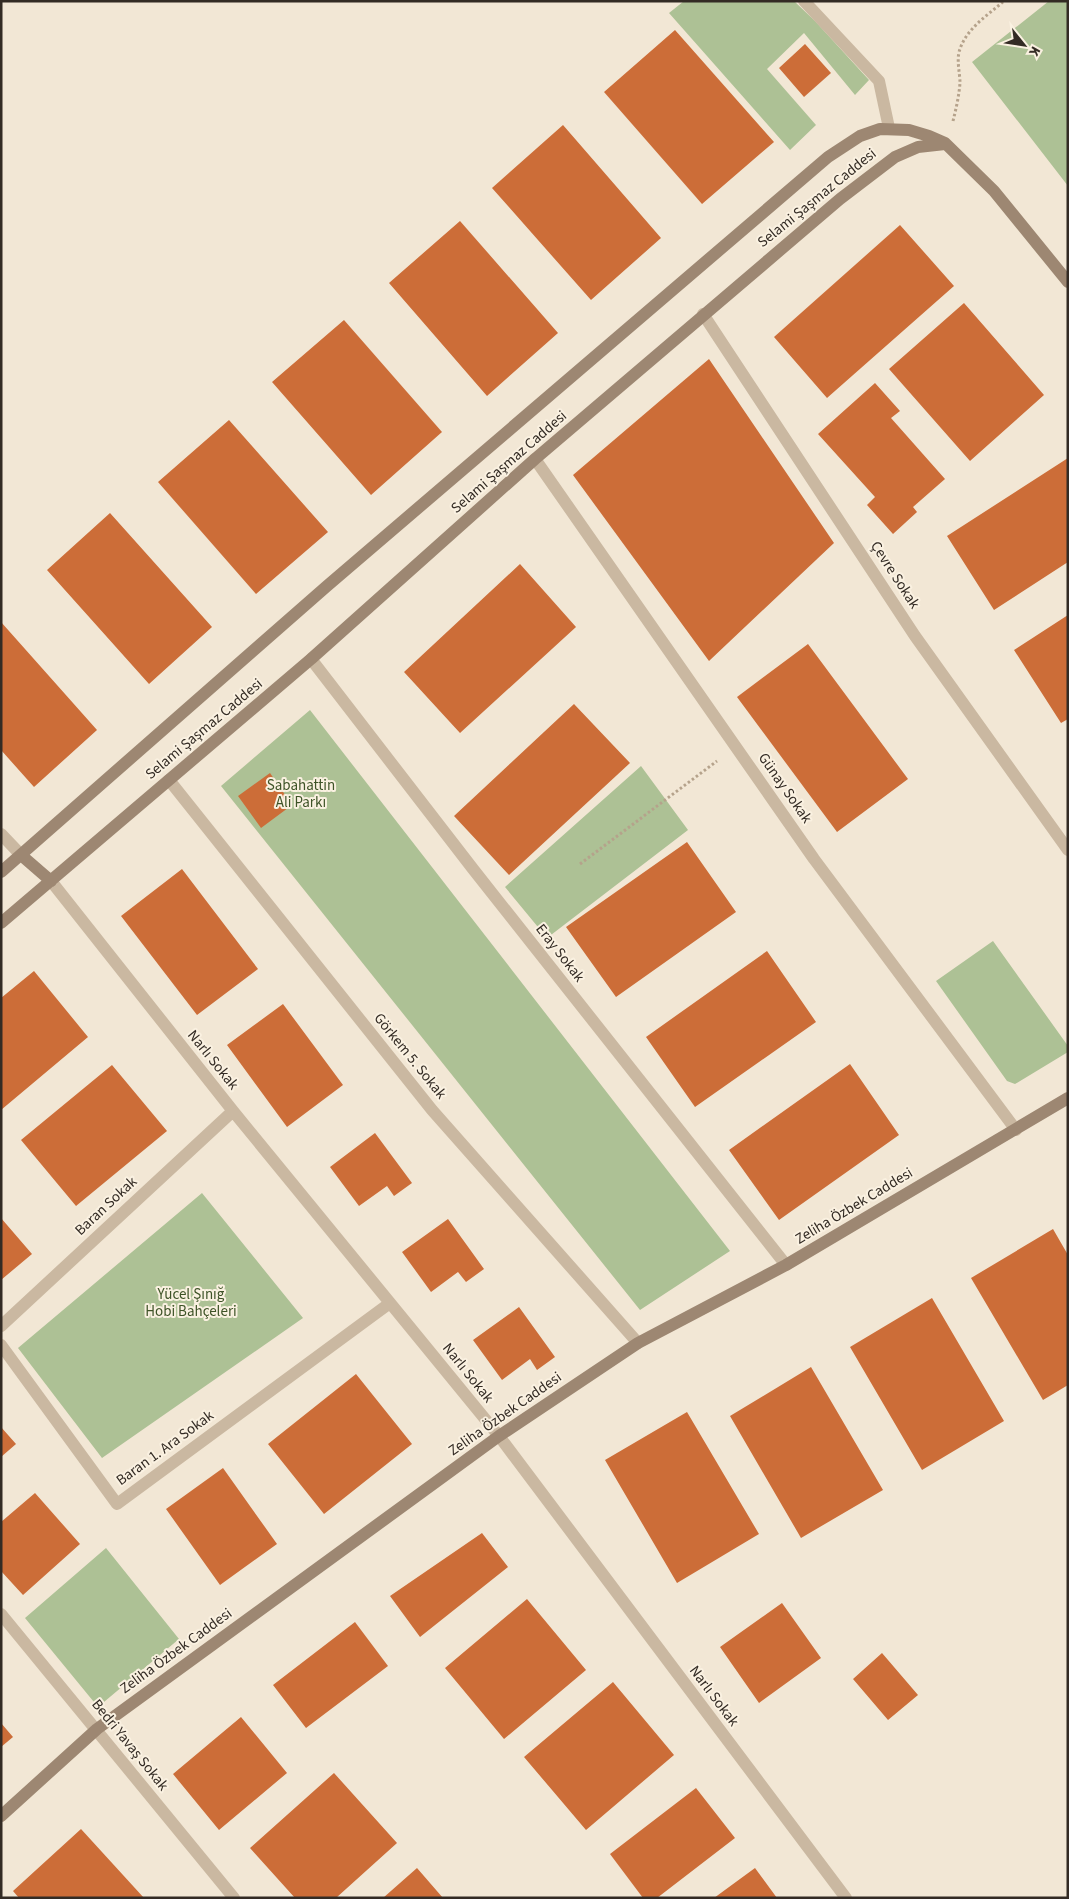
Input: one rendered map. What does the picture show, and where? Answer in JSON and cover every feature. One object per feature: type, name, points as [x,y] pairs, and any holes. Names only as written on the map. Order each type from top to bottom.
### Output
[{"type":"main road","name":"Selami Şaşmaz Caddesi","points":[[1,872],[335,579],[828,157],[860,136],[889,128],[919,132],[945,144]]},
{"type":"main road","name":"Selami Şaşmaz Caddesi","points":[[1,923],[311,660],[535,459],[840,198],[895,157],[918,147],[945,144]]},
{"type":"main road","points":[[945,144],[994,191],[1068,282]]},
{"type":"main road","points":[[21,855],[51,881]]},
{"type":"main road","name":"Zeliha Özbek Caddesi","points":[[1,1816],[96,1729],[499,1436],[638,1343],[786,1265],[1068,1098]]},
{"type":"street","points":[[804,1],[879,81],[889,128]]},
{"type":"street","name":"Çevre Sokak","points":[[703,314],[916,636],[1068,850]]},
{"type":"street","name":"Günay Sokak","points":[[535,459],[814,859],[1016,1130]]},
{"type":"street","name":"Eray Sokak","points":[[311,660],[473,869],[786,1265]]},
{"type":"street","name":"Görkem 5. Sokak","points":[[169,780],[432,1110],[638,1343]]},
{"type":"street","points":[[1,834],[21,855]]},
{"type":"street","name":"Narlı Sokak","points":[[51,881],[233,1111],[499,1436],[846,1898]]},
{"type":"street","name":"Baran Sokak","points":[[1,1326],[233,1111]]},
{"type":"street","name":"Baran 1. Ara Sokak","points":[[1,1345],[116,1504],[390,1303]]},
{"type":"street","name":"Bedri Yavaş Sokak","points":[[1,1614],[234,1898]]},
{"type":"path","points":[[945,144],[956,110],[960,83],[959,51],[965,37],[975,25],[1004,1]]},
{"type":"path","points":[[580,864],[736,747]]},
{"type":"green space","points":[[684,1],[794,1],[869,80],[855,95],[804,33],[767,69],[816,125],[790,150],[669,13]]},
{"type":"green space","points":[[1049,1],[1068,1],[1068,186],[972,62]]},
{"type":"green space","name":"Sabahattin Ali Parkı","points":[[310,710],[730,1251],[640,1310],[221,786]]},
{"type":"green space","points":[[641,766],[688,830],[547,938],[505,887]]},
{"type":"green space","points":[[993,941],[1068,1046],[1068,1052],[1015,1084],[1007,1081],[936,981]]},
{"type":"green space","name":"Yücel Şınığ Hobi Bahçeleri","points":[[202,1193],[303,1318],[102,1458],[18,1348]]},
{"type":"green space","points":[[106,1548],[179,1639],[98,1707],[25,1618]]},
{"type":"building","points":[[675,30],[774,142],[702,204],[604,92]]},
{"type":"building","points":[[805,44],[831,73],[804,97],[779,68]]},
{"type":"building","points":[[563,125],[661,238],[591,300],[492,188]]},
{"type":"building","points":[[460,221],[558,333],[487,396],[389,283]]},
{"type":"building","points":[[900,225],[954,286],[827,398],[774,337]]},
{"type":"building","points":[[964,303],[1044,395],[970,461],[889,369]]},
{"type":"building","points":[[344,320],[442,432],[371,495],[272,382]]},
{"type":"building","points":[[709,359],[834,543],[709,661],[573,475]]},
{"type":"building","points":[[875,383],[900,411],[891,418],[945,479],[913,507],[917,512],[893,534],[867,505],[875,497],[818,434]]},
{"type":"building","points":[[229,420],[328,532],[256,594],[158,482]]},
{"type":"building","points":[[1068,458],[1068,562],[994,610],[947,536]]},
{"type":"building","points":[[110,513],[212,627],[149,684],[47,570]]},
{"type":"building","points":[[520,564],[576,627],[460,733],[404,672]]},
{"type":"building","points":[[1068,615],[1068,719],[1061,723],[1014,650]]},
{"type":"building","points":[[1,622],[97,730],[34,787],[1,750]]},
{"type":"building","points":[[808,644],[908,779],[837,832],[737,697]]},
{"type":"building","points":[[574,704],[630,763],[509,875],[454,816]]},
{"type":"building","points":[[270,773],[292,805],[261,828],[238,796]]},
{"type":"building","points":[[687,842],[736,912],[616,997],[566,927]]},
{"type":"building","points":[[182,869],[258,969],[197,1015],[121,916]]},
{"type":"building","points":[[767,951],[816,1022],[695,1107],[646,1037]]},
{"type":"building","points":[[34,971],[88,1037],[1,1110],[1,998]]},
{"type":"building","points":[[283,1004],[343,1085],[287,1127],[227,1045]]},
{"type":"building","points":[[850,1064],[899,1135],[779,1220],[729,1150]]},
{"type":"building","points":[[112,1065],[167,1131],[76,1206],[21,1140]]},
{"type":"building","points":[[375,1133],[412,1183],[394,1196],[387,1186],[359,1206],[330,1167]]},
{"type":"building","points":[[1,1218],[32,1254],[1,1280]]},
{"type":"building","points":[[448,1219],[484,1269],[466,1282],[458,1272],[431,1292],[402,1252]]},
{"type":"building","points":[[1053,1229],[1068,1255],[1068,1385],[1043,1400],[971,1278]]},
{"type":"building","points":[[932,1298],[1004,1421],[922,1470],[850,1347]]},
{"type":"building","points":[[519,1307],[555,1357],[537,1370],[530,1359],[502,1380],[473,1340]]},
{"type":"building","points":[[811,1367],[883,1490],[801,1538],[730,1416]]},
{"type":"building","points":[[356,1374],[412,1444],[324,1514],[268,1444]]},
{"type":"building","points":[[687,1412],[759,1534],[677,1583],[605,1460]]},
{"type":"building","points":[[1,1427],[16,1444],[1,1457]]},
{"type":"building","points":[[223,1468],[277,1544],[220,1585],[166,1509]]},
{"type":"building","points":[[35,1493],[80,1544],[23,1595],[1,1571],[1,1522]]},
{"type":"building","points":[[482,1533],[508,1567],[420,1637],[390,1596]]},
{"type":"building","points":[[527,1599],[586,1670],[504,1739],[445,1668]]},
{"type":"building","points":[[782,1603],[821,1658],[759,1703],[720,1647]]},
{"type":"building","points":[[355,1622],[388,1666],[306,1728],[273,1685]]},
{"type":"building","points":[[882,1653],[918,1695],[888,1720],[853,1679]]},
{"type":"building","points":[[613,1682],[674,1755],[586,1830],[524,1757]]},
{"type":"building","points":[[241,1717],[287,1773],[219,1830],[173,1774]]},
{"type":"building","points":[[1,1723],[13,1737],[1,1747]]},
{"type":"building","points":[[334,1773],[397,1843],[336,1898],[295,1898],[250,1848]]},
{"type":"building","points":[[696,1788],[735,1838],[657,1898],[643,1898],[610,1854]]},
{"type":"building","points":[[81,1829],[144,1898],[19,1898],[13,1891]]},
{"type":"building","points":[[417,1868],[443,1898],[383,1898]]},
{"type":"building","points":[[755,1868],[777,1898],[714,1898]]}]
